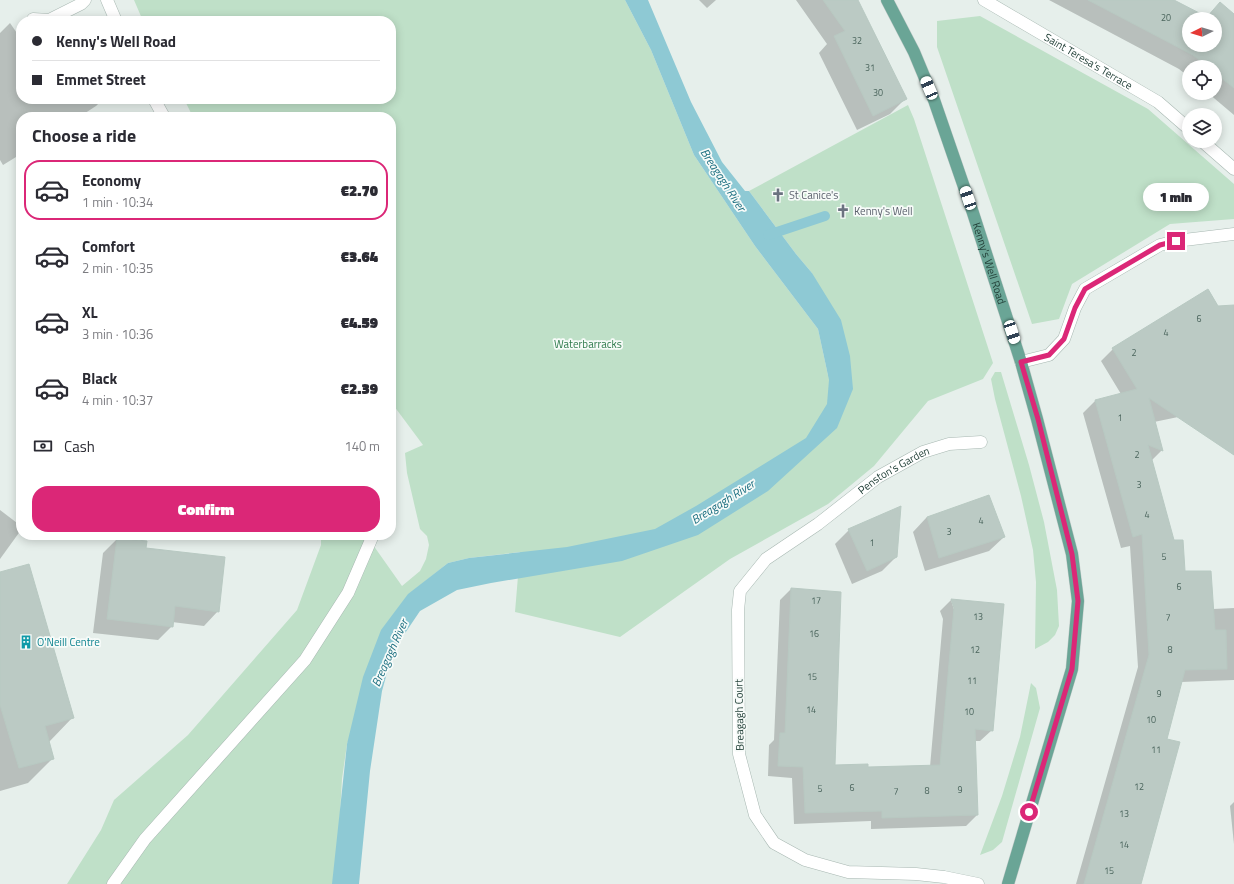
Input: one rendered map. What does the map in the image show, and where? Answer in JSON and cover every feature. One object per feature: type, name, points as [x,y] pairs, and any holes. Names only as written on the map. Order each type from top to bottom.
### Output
[{"type":"main road","name":"Kenny's Well Road","points":[[887,0],[914,52],[934,100],[973,212],[1038,419],[1072,554],[1078,601],[1072,669],[1008,884]]},
{"type":"street","points":[[57,16],[80,4],[84,0]]},
{"type":"street","points":[[107,0],[114,16]]},
{"type":"street","name":"Saint Teresa's Terrace","points":[[984,0],[1158,102],[1182,123]]},
{"type":"street","points":[[1210,148],[1234,169]]},
{"type":"street","points":[[1021,362],[1049,355],[1064,339],[1075,308],[1085,289],[1160,245],[1176,241],[1234,234]]},
{"type":"street","name":"Penston's Garden","points":[[818,524],[878,477],[923,452],[949,444],[981,442]]},
{"type":"street","name":"Breagagh Court","points":[[818,524],[766,559],[740,591],[738,610],[739,754],[755,815],[774,843],[805,860],[848,872],[916,874],[944,877],[978,884]]},
{"type":"street","points":[[113,884],[146,839],[305,660],[348,593],[371,540]]},
{"type":"green space","name":"Waterbarracks","points":[[134,0],[625,0],[651,50],[694,155],[755,246],[818,329],[829,380],[812,273],[749,191],[908,105],[914,119],[993,363],[983,379],[928,401],[874,466],[828,504],[730,559],[620,637],[515,612],[520,552],[469,558],[448,563],[409,594],[347,744],[342,779],[336,884],[67,884],[101,830],[114,800],[188,735],[297,610],[321,545],[321,540],[370,540],[402,586],[420,571],[426,559],[429,545],[427,536],[420,529],[407,473],[405,453],[423,445],[396,409],[396,112],[190,112],[186,104],[396,104],[396,16],[141,16]]},
{"type":"green space","points":[[980,16],[1148,109],[1182,139],[1182,148],[1193,148],[1234,184],[1234,219],[1170,224],[1072,284],[1059,319],[1032,324],[937,47],[937,21]]},
{"type":"green space","points":[[995,372],[1001,372],[1029,465],[1044,522],[1057,590],[1059,626],[1055,635],[1048,642],[1035,649],[1036,582],[1033,550],[1021,496],[995,399],[991,379]]},
{"type":"green space","points":[[1031,683],[1036,688],[1040,708],[1002,842],[993,850],[980,855],[1002,796],[1020,737]]},
{"type":"water","name":"Breagagh River","points":[[625,0],[648,0],[691,102],[722,162],[745,191],[749,191],[812,273],[841,320],[850,356],[853,389],[837,428],[768,491],[698,535],[622,561],[457,590],[420,611],[393,651],[382,691],[370,771],[359,884],[332,884],[347,744],[363,677],[381,630],[408,594],[448,563],[469,558],[567,547],[655,529],[696,506],[806,438],[827,404],[829,380],[818,329],[755,246],[694,155],[651,50]]},
{"type":"building","points":[[823,0],[858,0],[907,99],[873,116],[834,36],[845,31]]},
{"type":"building","points":[[1088,0],[1174,0],[1197,12],[1182,12],[1182,49]]},
{"type":"building","points":[[1220,2],[1234,14],[1234,88],[1222,79],[1222,60],[1199,60],[1187,52],[1222,52],[1222,12],[1211,12]]},
{"type":"building","points":[[1208,289],[1218,306],[1234,305],[1234,455],[1149,398],[1163,451],[1148,445],[1174,540],[1183,540],[1185,571],[1211,571],[1215,630],[1226,630],[1227,669],[1185,670],[1167,739],[1180,742],[1141,884],[1084,884],[1149,655],[1142,534],[1133,537],[1095,400],[1137,389],[1112,348]]},
{"type":"building","points":[[989,495],[1005,537],[939,558],[927,517]]},
{"type":"building","points":[[901,506],[897,557],[867,571],[848,529]]},
{"type":"building","points":[[117,540],[147,541],[146,548],[225,557],[219,612],[175,606],[173,627],[107,619]]},
{"type":"building","name":"O'Neill Centre","points":[[29,564],[74,718],[45,726],[54,759],[19,768],[0,705],[0,572]]},
{"type":"building","points":[[791,588],[841,592],[835,765],[868,764],[868,767],[940,765],[954,608],[951,599],[1004,604],[993,731],[975,729],[978,815],[882,818],[882,811],[805,813],[803,767],[778,766],[780,733],[785,733]]},
{"type":"waterway","points":[[768,235],[825,216]]},
{"type":"place","name":"St Canice's","points":[[778,195]]},
{"type":"place","name":"Kenny's Well","points":[[843,211]]},
{"type":"place","name":"O'Neill Centre","points":[[26,642]]},
{"type":"route","points":[[1029,812],[1072,669],[1078,601],[1072,554],[1038,419],[1021,362],[1049,355],[1064,339],[1075,308],[1085,289],[1160,245],[1176,241]]}]
